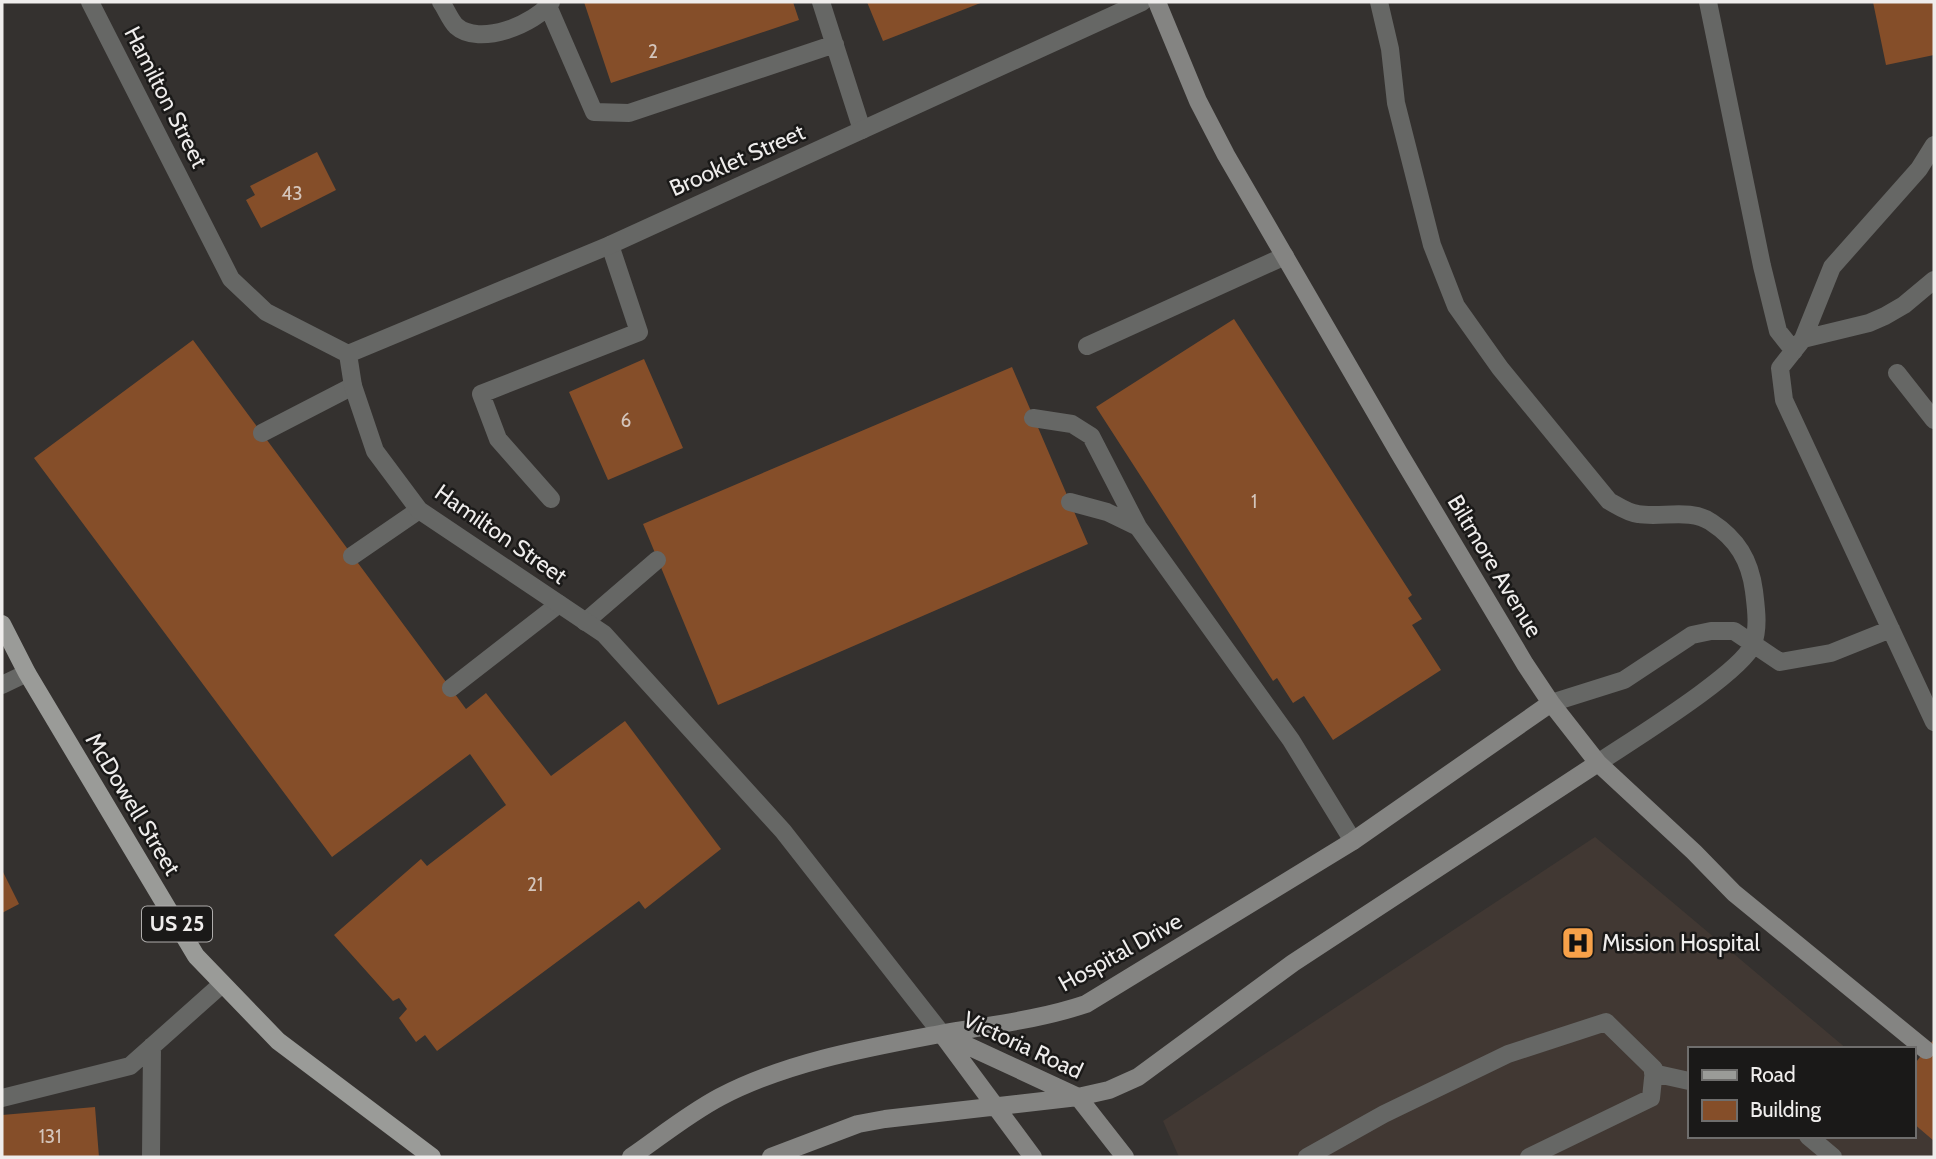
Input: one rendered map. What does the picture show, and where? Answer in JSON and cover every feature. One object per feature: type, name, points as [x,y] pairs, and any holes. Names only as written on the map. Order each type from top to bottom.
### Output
[{"type":"main road","name":"McDowell Street","points":[[2,624],[27,673],[195,956],[278,1041],[432,1157]]},
{"type":"street","name":"Hamilton Street","points":[[90,2],[231,279],[265,312],[348,354],[353,386],[375,451],[419,510],[604,634],[783,831],[942,1034]]},
{"type":"street","points":[[441,2],[456,26],[473,33],[497,33],[514,28],[533,18],[550,4],[594,112],[629,114],[835,44]]},
{"type":"street","points":[[821,2],[862,130]]},
{"type":"street","name":"Brooklet Street","points":[[348,354],[610,245],[1142,2]]},
{"type":"street","name":"Biltmore Avenue","points":[[1157,2],[1198,101],[1285,256],[1518,653],[1551,703],[1598,763],[1734,893],[1926,1050]]},
{"type":"street","points":[[771,1157],[858,1124],[1079,1097],[1109,1090],[1138,1077],[1293,963],[1723,678],[1753,645],[1757,614],[1751,570],[1733,539],[1708,520],[1680,514],[1634,514],[1609,501],[1500,368],[1456,306],[1432,245],[1396,103],[1390,48],[1379,2]]},
{"type":"street","points":[[1708,2],[1762,266],[1778,331],[1799,345]]},
{"type":"street","points":[[1934,145],[1919,169],[1832,267],[1799,345],[1780,369],[1784,400],[1934,722]]},
{"type":"street","points":[[551,499],[498,439],[481,394],[639,332],[610,245]]},
{"type":"street","points":[[1087,346],[1285,256]]},
{"type":"street","points":[[1799,345],[1885,316],[1904,305],[1934,280]]},
{"type":"street","points":[[1897,373],[1934,421]]},
{"type":"street","points":[[262,433],[353,386]]},
{"type":"street","points":[[1034,418],[1072,424],[1091,436],[1138,527],[1290,740],[1353,841]]},
{"type":"street","points":[[1070,502],[1107,512],[1138,527]]},
{"type":"street","points":[[352,556],[419,510]]},
{"type":"street","points":[[585,622],[657,560]]},
{"type":"street","points":[[451,688],[559,604]]},
{"type":"street","points":[[1551,703],[1624,680],[1692,635],[1711,631],[1734,631],[1780,662],[1831,653],[1891,629]]},
{"type":"street","points":[[2,685],[27,673]]},
{"type":"street","name":"Hospital Drive","points":[[631,1157],[720,1097],[776,1073],[844,1054],[1042,1017],[1086,1004],[1353,841],[1551,703]]},
{"type":"street","points":[[2,1098],[130,1066],[222,984]]},
{"type":"street","points":[[1307,1157],[1384,1114],[1508,1054],[1606,1022],[1654,1069],[1651,1098],[1529,1157]]},
{"type":"street","name":"Victoria Road","points":[[942,1034],[1079,1097],[1125,1157]]},
{"type":"street","name":"Victoria Road","points":[[942,1034],[1033,1157]]},
{"type":"street","points":[[151,1157],[152,1046]]},
{"type":"street","points":[[1653,1073],[1688,1081]]},
{"type":"street","points":[[1810,1138],[1833,1157]]},
{"type":"shaded area","name":"Mission Hospital","points":[[1595,837],[1845,1047],[1688,1047],[1688,1138],[1915,1138],[1915,1106],[1934,1122],[1934,1157],[1179,1157],[1163,1121]]},
{"type":"building","points":[[584,2],[793,2],[799,20],[611,83]]},
{"type":"building","points":[[867,2],[983,2],[883,41]]},
{"type":"building","points":[[1873,2],[1934,2],[1934,55],[1886,65]]},
{"type":"building","points":[[317,152],[336,190],[261,228],[246,200],[255,195],[250,186]]},
{"type":"building","points":[[1234,319],[1412,595],[1408,598],[1422,619],[1412,625],[1441,670],[1333,740],[1304,696],[1293,703],[1277,678],[1273,681],[1096,407]]},
{"type":"building","points":[[193,340],[466,709],[486,693],[551,776],[625,721],[721,849],[645,909],[639,901],[437,1051],[425,1035],[416,1042],[399,1018],[407,1009],[399,998],[393,1001],[334,935],[421,859],[427,866],[506,805],[470,754],[332,857],[34,458]]},
{"type":"building","points":[[644,359],[683,448],[608,480],[569,392]]},
{"type":"building","points":[[1012,367],[1088,544],[718,705],[643,524]]},
{"type":"building","points":[[2,870],[19,904],[2,913]]},
{"type":"building","points":[[1934,1039],[1934,1141],[1915,1125],[1915,1063]]},
{"type":"building","points":[[95,1107],[99,1157],[2,1157],[2,1115]]},
{"type":"place","name":"Mission Hospital","points":[[1578,943]]}]
